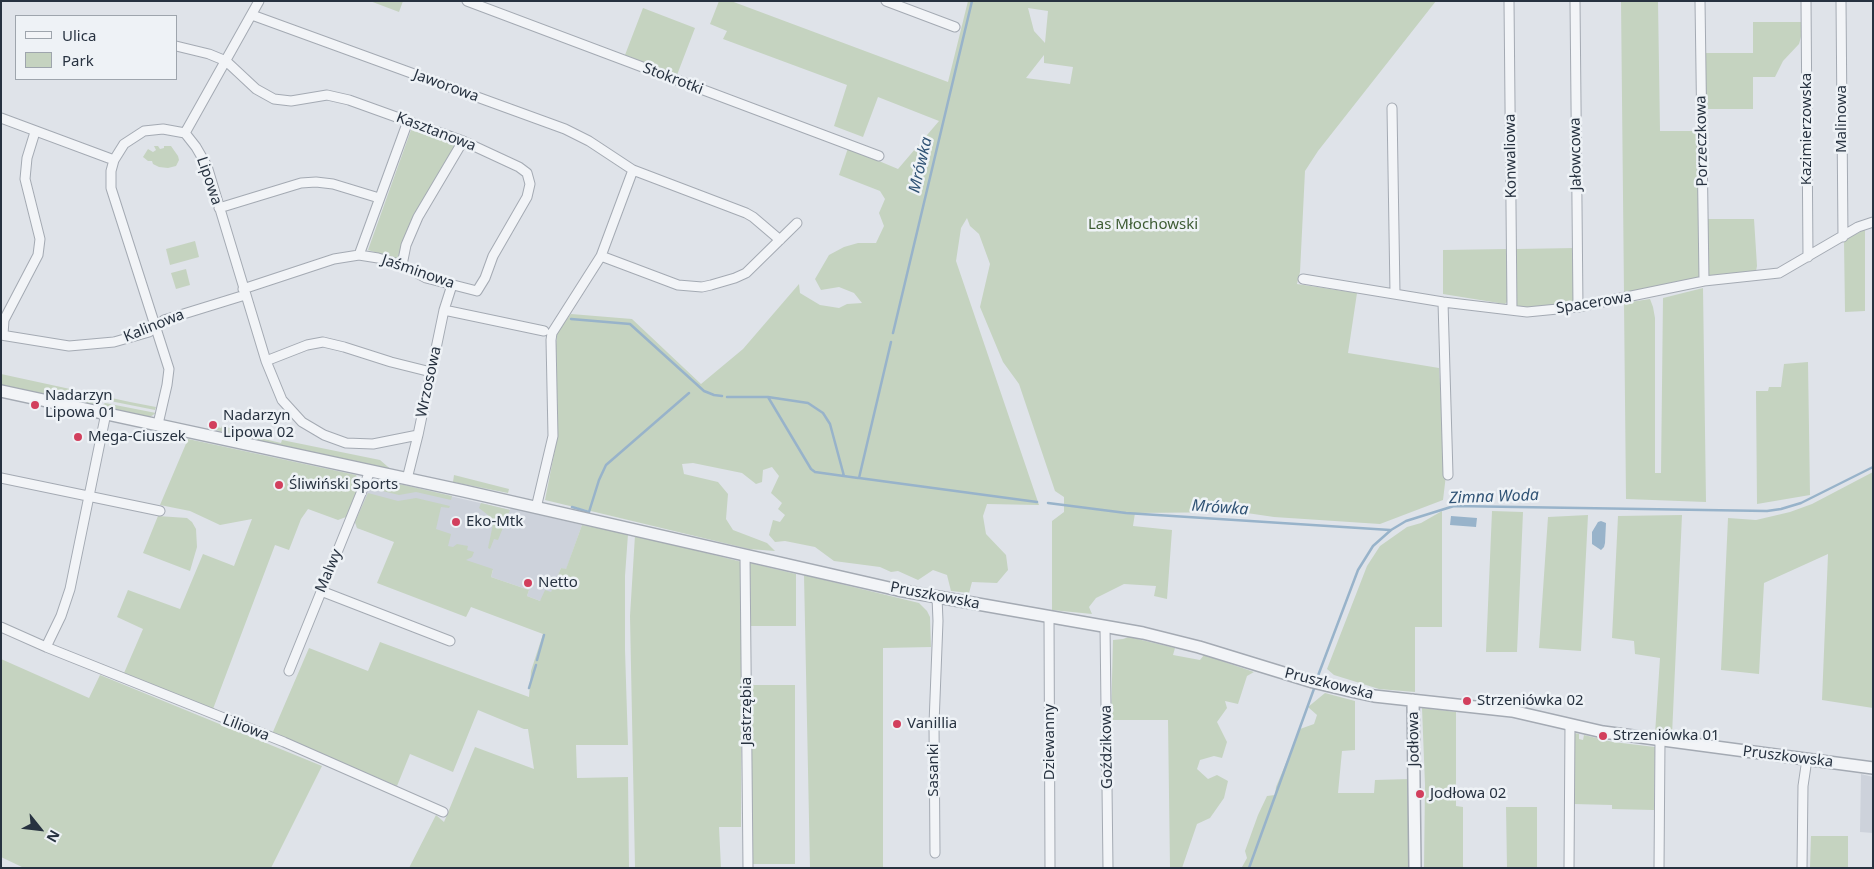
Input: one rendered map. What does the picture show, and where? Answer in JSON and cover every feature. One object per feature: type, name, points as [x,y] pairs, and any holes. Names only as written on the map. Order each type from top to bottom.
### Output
[{"type":"street","points":[[158,424],[169,369],[111,188],[111,171],[114,160],[124,144],[144,130],[163,128],[185,133],[259,1]]},
{"type":"street","name":"Stokrotki","points":[[467,1],[879,156]]},
{"type":"street","points":[[886,1],[955,27]]},
{"type":"street","name":"Konwaliowa","points":[[1509,1],[1512,310]]},
{"type":"street","name":"Jałowcowa","points":[[1574,1],[1578,307]]},
{"type":"street","name":"Porzeczkowa","points":[[1700,1],[1704,281]]},
{"type":"street","name":"Kazimierzowska","points":[[1806,1],[1808,257]]},
{"type":"street","name":"Malinowa","points":[[1841,1],[1843,237]]},
{"type":"street","name":"Jaworowa","points":[[252,15],[565,129],[589,141],[634,170],[746,213],[780,240]]},
{"type":"street","points":[[178,46],[209,54],[226,61]]},
{"type":"street","name":"Kasztanowa","points":[[226,61],[256,89],[274,99],[292,101],[327,95],[349,100],[463,141],[519,167],[527,173],[530,184],[527,197],[493,256],[485,278],[477,291]]},
{"type":"street","points":[[1392,108],[1395,293]]},
{"type":"street","points":[[1,118],[114,160]]},
{"type":"street","points":[[359,255],[408,121]]},
{"type":"street","name":"Kalinowa","points":[[35,132],[27,158],[26,179],[40,239],[38,255],[4,320],[2,335],[69,346],[114,342],[149,332],[164,320],[244,292]]},
{"type":"street","name":"Lipowa","points":[[185,133],[196,147],[204,162],[266,361],[282,400],[302,422],[324,435],[346,443],[373,444],[418,435]]},
{"type":"street","points":[[402,265],[406,246],[418,217],[463,141]]},
{"type":"street","points":[[536,508],[553,436],[552,334],[601,256],[634,170]]},
{"type":"street","points":[[219,208],[301,183],[316,182],[333,184],[379,198]]},
{"type":"street","points":[[601,256],[678,285],[702,287],[724,282],[746,272],[797,222]]},
{"type":"street","name":"Spacerowa","points":[[1303,279],[1443,302],[1527,312],[1578,307],[1704,281],[1779,273],[1858,227],[1873,222]]},
{"type":"street","name":"Jaśminowa","points":[[244,292],[334,259],[359,255],[402,265],[426,278],[477,291]]},
{"type":"street","name":"Wrzosowa","points":[[407,479],[444,310],[452,285]]},
{"type":"street","points":[[1443,302],[1448,475]]},
{"type":"street","points":[[444,310],[544,331]]},
{"type":"street","points":[[266,361],[307,345],[323,342],[431,372]]},
{"type":"street","name":"Pruszkowska","points":[[1,391],[158,424],[937,597],[1143,633],[1199,647],[1317,683],[1374,696],[1512,711],[1603,732],[1873,768]]},
{"type":"street","points":[[46,648],[61,616],[70,589],[106,414]]},
{"type":"street","name":"Malwy","points":[[289,671],[370,471]]},
{"type":"street","points":[[1,478],[160,511]]},
{"type":"street","name":"Jastrzębia","points":[[746,555],[748,868]]},
{"type":"street","points":[[321,590],[450,640]]},
{"type":"street","name":"Sasanki","points":[[935,853],[934,724],[938,621],[937,597]]},
{"type":"street","name":"Dziewanny","points":[[1050,616],[1050,868]]},
{"type":"street","name":"Goździkowa","points":[[1105,626],[1108,868]]},
{"type":"street","name":"Liliowa","points":[[1,627],[46,648],[259,734],[284,742],[444,812]]},
{"type":"street","name":"Jodłowa","points":[[1413,700],[1415,868]]},
{"type":"street","points":[[1569,868],[1570,725]]},
{"type":"street","points":[[1659,868],[1660,740]]},
{"type":"street","points":[[1802,868],[1803,786],[1807,759]]},
{"type":"shaded area","points":[[377,479],[510,510],[511,507],[582,525],[566,570],[561,568],[551,593],[540,601],[527,596],[529,590],[491,577],[493,570],[357,528],[355,522],[370,485]]},
{"type":"shaded area","points":[[1861,774],[1873,777],[1873,833],[1860,832]]},
{"type":"green space","points":[[370,1],[403,1],[399,12]]},
{"type":"green space","name":"Las Młochowski","points":[[719,1],[731,1],[948,82],[968,1],[1436,1],[1318,151],[1305,171],[1300,272],[1297,284],[1357,293],[1348,353],[1439,368],[1446,475],[1443,500],[1380,524],[1274,517],[1240,512],[1135,513],[1133,526],[1172,530],[1167,599],[1154,596],[1156,586],[1124,584],[1096,598],[1089,607],[1092,614],[1052,610],[1052,521],[1064,512],[1064,497],[1055,491],[1019,384],[1003,362],[980,307],[990,264],[979,234],[970,226],[967,218],[961,228],[956,261],[1039,505],[987,504],[983,516],[986,534],[1006,555],[1008,570],[997,583],[972,582],[969,593],[951,591],[947,575],[933,570],[918,580],[898,571],[891,572],[880,567],[834,561],[815,547],[785,541],[775,542],[769,535],[773,520],[780,522],[785,515],[778,509],[782,503],[771,493],[779,476],[772,467],[763,470],[762,482],[756,484],[742,473],[693,463],[682,464],[684,474],[718,482],[728,494],[726,519],[733,530],[767,543],[775,551],[749,549],[545,500],[558,434],[557,332],[571,314],[632,319],[701,384],[743,349],[799,284],[800,293],[820,305],[839,308],[847,304],[862,303],[854,293],[839,287],[821,290],[815,279],[829,255],[844,247],[858,243],[876,243],[884,226],[879,213],[885,199],[880,191],[839,175],[848,148],[898,169],[939,121],[878,97],[863,137],[834,126],[847,85],[723,39],[727,31],[710,24]],"holes":[[[1028,8],[1048,11],[1045,43],[1034,31]],[[1044,55],[1044,63],[1073,67],[1070,84],[1026,78]]]},
{"type":"green space","points":[[1621,1],[1658,1],[1660,131],[1698,131],[1700,276],[1698,280],[1624,294]]},
{"type":"green space","points":[[643,8],[695,28],[677,75],[625,55]]},
{"type":"green space","points":[[1753,22],[1801,22],[1799,44],[1783,61],[1775,77],[1753,77],[1753,109],[1706,109],[1706,53],[1753,53]]},
{"type":"green space","points":[[411,130],[456,145],[414,214],[397,259],[368,250]]},
{"type":"green space","points":[[154,146],[158,146],[160,149],[164,148],[164,146],[171,146],[179,160],[176,166],[168,168],[159,167],[143,157],[148,149],[153,152],[156,150]]},
{"type":"green space","points":[[1707,219],[1754,219],[1756,271],[1710,276],[1708,273]]},
{"type":"green space","points":[[1865,229],[1865,311],[1845,312],[1844,241]]},
{"type":"green space","points":[[195,241],[199,257],[170,265],[166,249]]},
{"type":"green space","points":[[1575,248],[1575,303],[1525,309],[1517,307],[1516,249]]},
{"type":"green space","points":[[1507,249],[1507,302],[1505,304],[1443,294],[1443,250]]},
{"type":"green space","points":[[186,269],[190,285],[176,289],[171,273]]},
{"type":"green space","points":[[1703,288],[1706,502],[1626,499],[1624,303],[1650,299],[1653,307],[1655,318],[1655,473],[1661,473],[1663,298]]},
{"type":"green space","points":[[1808,362],[1810,495],[1757,504],[1756,391],[1768,391],[1769,387],[1781,387],[1784,364]]},
{"type":"green space","points":[[1,374],[156,407],[155,410],[105,400],[98,406],[1,385]]},
{"type":"green space","points":[[105,403],[156,413],[150,417],[99,408]]},
{"type":"green space","points":[[222,426],[264,436],[264,439],[281,443],[282,440],[380,460],[394,472],[264,444],[216,430],[217,427],[221,428]]},
{"type":"green space","points":[[188,439],[356,475],[360,483],[346,517],[338,520],[308,509],[301,519],[289,550],[275,545],[213,709],[124,673],[143,629],[117,617],[128,590],[180,609],[203,554],[234,566],[252,519],[220,525],[190,511],[160,505]]},
{"type":"green space","points":[[1873,472],[1873,708],[1822,700],[1828,554],[1764,583],[1759,674],[1721,670],[1728,518],[1756,520],[1790,512],[1812,504]]},
{"type":"green space","points":[[454,475],[509,489],[508,493],[453,482]]},
{"type":"green space","points":[[377,479],[452,496],[451,500],[416,492],[399,495],[374,489],[370,485]]},
{"type":"green space","points":[[368,493],[398,501],[416,498],[450,506],[449,508],[441,507],[436,529],[451,534],[448,546],[453,547],[457,544],[468,546],[467,550],[474,552],[472,557],[466,560],[493,569],[491,577],[529,590],[527,596],[540,601],[545,590],[551,592],[561,568],[566,569],[582,525],[628,534],[625,576],[625,650],[628,745],[576,745],[577,778],[628,777],[629,868],[409,868],[436,815],[444,822],[475,747],[534,769],[528,729],[478,710],[453,772],[410,754],[397,786],[272,734],[309,648],[368,671],[380,642],[529,697],[531,671],[543,634],[471,607],[466,617],[377,583],[394,542],[357,528],[355,522]]},
{"type":"green space","points":[[481,503],[510,510],[498,540],[494,539],[490,549],[488,548],[493,524],[488,523],[488,515],[479,508]]},
{"type":"green space","points":[[1442,511],[1442,627],[1415,627],[1415,692],[1379,689],[1334,675],[1327,669],[1367,566],[1380,546],[1407,527],[1421,523]]},
{"type":"green space","points":[[1492,511],[1523,512],[1517,652],[1486,652]]},
{"type":"green space","points":[[1588,515],[1581,651],[1539,648],[1548,517]]},
{"type":"green space","points":[[1682,515],[1672,735],[1655,734],[1660,658],[1635,654],[1634,641],[1612,638],[1618,516]]},
{"type":"green space","points":[[158,516],[187,518],[192,522],[196,529],[197,547],[190,571],[143,553]]},
{"type":"green space","points":[[635,535],[742,562],[741,827],[719,827],[721,868],[635,868],[630,616]]},
{"type":"green space","points":[[750,563],[796,574],[796,626],[751,626]]},
{"type":"green space","points":[[804,575],[919,603],[930,617],[931,647],[883,648],[883,868],[810,868]]},
{"type":"green space","points":[[1129,637],[1175,648],[1173,655],[1200,660],[1204,655],[1254,672],[1247,676],[1238,704],[1225,701],[1227,708],[1217,722],[1227,742],[1222,758],[1214,756],[1200,760],[1197,769],[1208,779],[1217,775],[1228,781],[1224,798],[1210,818],[1197,824],[1182,868],[1170,868],[1168,720],[1111,720],[1113,640]]},
{"type":"green space","points":[[1,659],[89,698],[100,675],[322,766],[271,868],[24,868],[1,857]]},
{"type":"green space","points":[[750,685],[795,685],[795,864],[753,864],[750,829]]},
{"type":"green space","points":[[1325,693],[1355,701],[1355,750],[1342,751],[1338,793],[1374,793],[1375,780],[1410,779],[1408,868],[1239,868],[1242,867],[1247,858],[1245,851],[1258,815],[1267,796],[1275,795],[1276,787],[1300,729],[1314,724],[1317,715],[1308,707]]},
{"type":"green space","points":[[1422,708],[1456,712],[1456,806],[1463,807],[1463,868],[1424,868],[1425,785]]},
{"type":"green space","points":[[1574,733],[1579,734],[1579,739],[1583,740],[1584,735],[1613,742],[1655,747],[1654,810],[1612,809],[1612,805],[1573,804]]},
{"type":"green space","points":[[1506,807],[1537,807],[1537,868],[1507,868]]},
{"type":"green space","points":[[1811,836],[1848,836],[1848,868],[1810,868]]},
{"type":"water","points":[[1451,516],[1477,518],[1476,527],[1450,525]]},
{"type":"water","points":[[1598,522],[1606,523],[1605,543],[1601,550],[1592,544],[1592,532]]},
{"type":"waterway","name":"Mrówka","points":[[893,333],[972,1]]},
{"type":"waterway","points":[[571,319],[630,324],[704,391],[722,396]]},
{"type":"waterway","name":"Mrówka","points":[[891,342],[859,478],[1037,502]]},
{"type":"waterway","points":[[572,507],[589,512],[606,465],[689,393]]},
{"type":"waterway","points":[[727,397],[768,397],[811,469],[815,472],[858,478]]},
{"type":"waterway","points":[[768,397],[808,403],[823,413],[830,424],[844,476]]},
{"type":"waterway","name":"Zimna Woda","points":[[1316,681],[1358,570],[1373,546],[1391,530],[1406,521],[1454,506],[1767,511],[1801,503],[1873,467]]},
{"type":"waterway","name":"Mrówka","points":[[1048,503],[1126,513],[1390,530]]},
{"type":"waterway","points":[[537,660],[544,635]]},
{"type":"waterway","points":[[529,688],[536,665]]},
{"type":"waterway","name":"Zimna Woda","points":[[1249,868],[1315,686]]},
{"type":"place","name":"Nadarzyn Lipowa 01","points":[[35,405]]},
{"type":"place","name":"Nadarzyn Lipowa 02","points":[[213,425]]},
{"type":"place","name":"Mega-Ciuszek","points":[[78,437]]},
{"type":"place","name":"Śliwiński Sports","points":[[279,485]]},
{"type":"place","name":"Eko-Mtk","points":[[456,522]]},
{"type":"place","name":"Netto","points":[[528,583]]},
{"type":"place","name":"Strzeniówka 02","points":[[1467,701]]},
{"type":"place","name":"Vanillia","points":[[897,724]]},
{"type":"place","name":"Strzeniówka 01","points":[[1603,736]]},
{"type":"place","name":"Jodłowa 02","points":[[1420,794]]}]
